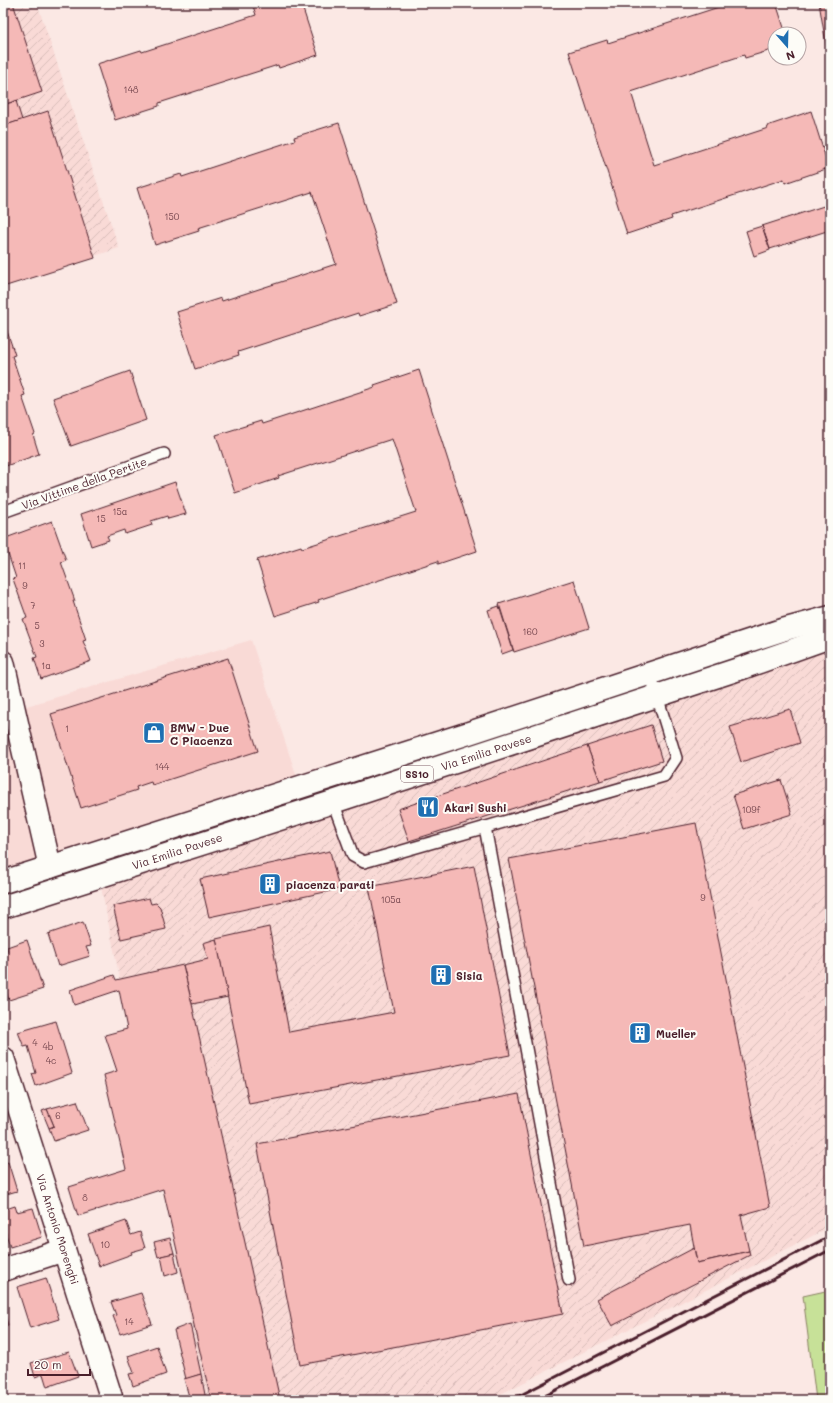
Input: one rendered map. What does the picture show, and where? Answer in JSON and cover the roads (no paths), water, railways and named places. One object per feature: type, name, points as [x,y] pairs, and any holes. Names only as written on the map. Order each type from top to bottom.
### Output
[{"type":"main road","name":"SS10","points":[[3,882],[782,630],[830,617]]},
{"type":"main road","name":"Via Emilia Pavese","points":[[3,907],[333,802],[745,667],[830,637]]},
{"type":"main road","points":[[3,662],[50,867]]},
{"type":"main road","name":"Via Antonio Morenghi","points":[[3,1058],[112,1400]]},
{"type":"main road","points":[[3,1270],[64,1250]]},
{"type":"lane","name":"Via Vittime della Pertite","points":[[3,512],[164,454]]},
{"type":"lane","points":[[333,802],[353,856],[364,862],[664,776],[676,758],[658,695],[650,673]]},
{"type":"lane","points":[[304,785],[312,808]]},
{"type":"lane","points":[[484,827],[569,1280]]},
{"type":"railway","points":[[511,1400],[830,1236]]},
{"type":"railway","points":[[537,1400],[830,1250]]},
{"type":"place","name":"BMW - Due C Piacenza","points":[[154,733]]},
{"type":"place","name":"Akari Sushi","points":[[428,807]]},
{"type":"place","name":"piacenza parati","points":[[270,884]]},
{"type":"place","name":"Sisia","points":[[441,975]]},
{"type":"place","name":"Mueller","points":[[640,1033]]}]
